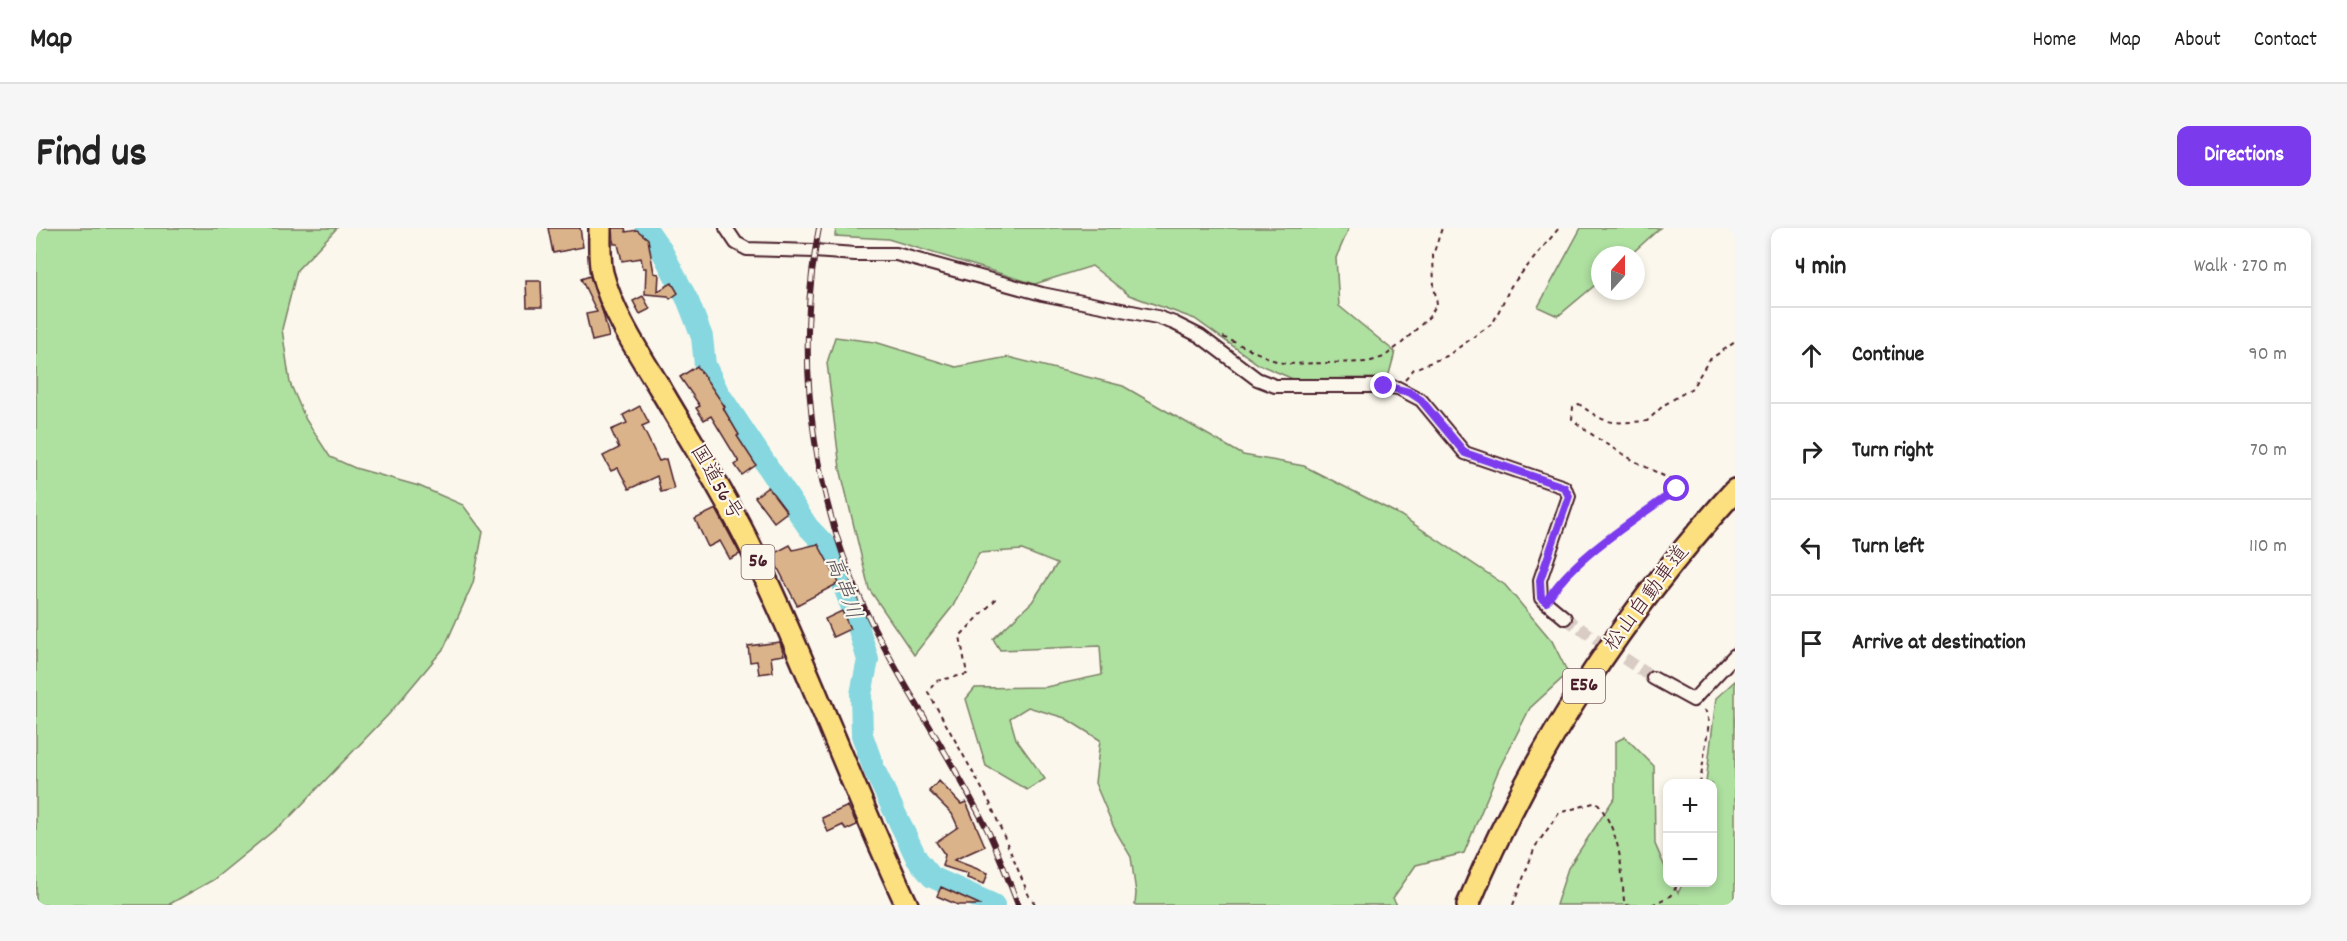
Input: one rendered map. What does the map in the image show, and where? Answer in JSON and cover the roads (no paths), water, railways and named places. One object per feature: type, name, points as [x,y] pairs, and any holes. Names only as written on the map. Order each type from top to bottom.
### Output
[{"type":"highway","name":"国道56号","points":[[600,228],[602,272],[613,304],[636,349],[716,482],[748,543],[783,616],[871,829],[907,905]]},
{"type":"highway","name":"松山自動車道","points":[[1468,905],[1478,879],[1525,788],[1579,694],[1640,608],[1713,514],[1735,490]]},
{"type":"street","points":[[726,228],[736,243],[747,249],[896,254],[1042,294],[1157,317],[1200,336],[1257,379],[1275,386],[1398,388],[1421,400],[1465,453],[1564,487],[1569,496],[1540,580],[1541,598],[1565,618]]},
{"type":"street","points":[[1653,678],[1693,700],[1735,655]]},
{"type":"waterway","name":"高串川","points":[[646,228],[662,251],[688,301],[702,337],[705,365],[718,392],[808,527],[830,550],[854,613],[868,660],[861,694],[862,735],[874,769],[917,859],[932,877],[994,905]]},
{"type":"tunnel","points":[[1565,618],[1653,678]]},
{"type":"railway","points":[[819,228],[811,281],[808,335],[809,388],[815,441],[825,493],[840,545],[859,595],[882,643],[989,833],[1018,905]]}]
